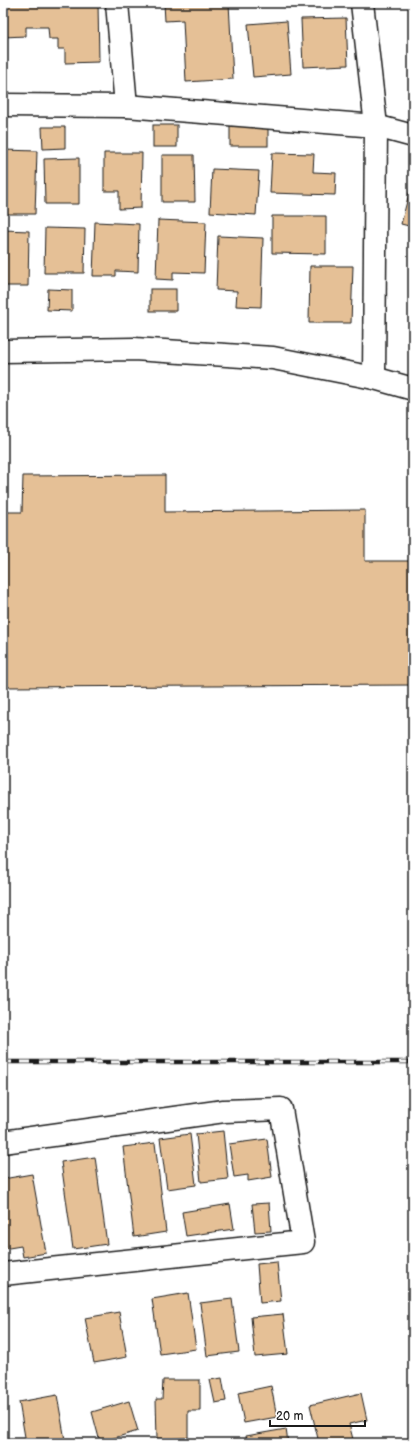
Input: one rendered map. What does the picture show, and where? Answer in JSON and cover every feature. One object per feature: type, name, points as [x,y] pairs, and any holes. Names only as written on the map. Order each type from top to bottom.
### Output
[{"type":"street","points":[[117,3],[126,106]]},
{"type":"street","points":[[362,3],[376,126],[374,378]]},
{"type":"street","points":[[3,105],[126,106],[376,126],[413,136]]},
{"type":"street","points":[[3,351],[134,349],[273,358],[374,378],[413,389]]},
{"type":"street","points":[[3,1142],[224,1110],[281,1109],[303,1242],[3,1274]]},
{"type":"building","points":[[3,3],[98,3],[99,62],[65,63],[65,49],[58,49],[58,39],[49,39],[48,27],[26,27],[26,36],[3,37]]},
{"type":"building","points":[[164,3],[229,3],[233,79],[186,82],[183,20],[165,21]]},
{"type":"building","points":[[346,18],[348,65],[303,67],[301,19]]},
{"type":"building","points":[[287,21],[291,74],[253,77],[248,24]]},
{"type":"building","points":[[153,125],[177,125],[177,147],[153,147]]},
{"type":"building","points":[[230,125],[268,125],[268,146],[230,146]]},
{"type":"building","points":[[42,127],[65,127],[65,148],[43,149]]},
{"type":"building","points":[[3,150],[37,151],[35,214],[3,214]]},
{"type":"building","points":[[104,153],[142,153],[141,208],[119,209],[119,191],[104,191]]},
{"type":"building","points":[[272,153],[314,154],[313,172],[336,173],[335,195],[270,193]]},
{"type":"building","points":[[162,155],[194,155],[195,202],[162,202]]},
{"type":"building","points":[[79,158],[79,204],[45,204],[44,159]]},
{"type":"building","points":[[413,159],[413,175],[409,174]]},
{"type":"building","points":[[212,169],[259,171],[256,215],[210,212]]},
{"type":"building","points":[[413,182],[413,227],[401,224]]},
{"type":"building","points":[[272,216],[326,216],[326,254],[272,253]]},
{"type":"building","points":[[158,220],[206,222],[204,273],[173,272],[173,280],[156,279]]},
{"type":"building","points":[[95,222],[139,224],[138,272],[116,271],[116,276],[93,276]]},
{"type":"building","points":[[45,228],[85,229],[84,273],[44,273]]},
{"type":"building","points":[[3,230],[29,231],[28,286],[3,286]]},
{"type":"building","points":[[218,236],[263,238],[261,307],[236,306],[237,291],[216,290]]},
{"type":"building","points":[[310,266],[353,266],[351,323],[309,323]]},
{"type":"building","points":[[48,289],[72,290],[72,311],[47,310]]},
{"type":"building","points":[[150,289],[176,289],[176,311],[150,311]]},
{"type":"building","points":[[165,475],[165,512],[365,510],[365,561],[413,561],[413,685],[3,687],[3,512],[22,512],[23,476]]},
{"type":"building","points":[[223,1131],[228,1179],[201,1182],[196,1134]]},
{"type":"building","points":[[190,1134],[196,1185],[167,1189],[160,1138]]},
{"type":"building","points":[[267,1139],[272,1177],[248,1181],[248,1175],[234,1177],[229,1144]]},
{"type":"building","points":[[155,1143],[166,1232],[134,1237],[123,1147]]},
{"type":"building","points":[[95,1157],[107,1244],[73,1249],[61,1162]]},
{"type":"building","points":[[32,1174],[46,1253],[23,1257],[21,1246],[3,1249],[3,1179]]},
{"type":"building","points":[[269,1203],[271,1231],[255,1232],[252,1204]]},
{"type":"building","points":[[230,1204],[234,1229],[186,1236],[182,1212]]},
{"type":"building","points":[[277,1262],[281,1301],[260,1303],[257,1264]]},
{"type":"building","points":[[188,1293],[196,1349],[160,1354],[152,1299]]},
{"type":"building","points":[[232,1299],[239,1352],[207,1356],[200,1303]]},
{"type":"building","points":[[119,1312],[127,1357],[94,1363],[85,1318]]},
{"type":"building","points":[[283,1314],[288,1354],[255,1357],[251,1317]]},
{"type":"building","points":[[3,1354],[9,1384],[3,1385]]},
{"type":"building","points":[[222,1378],[226,1401],[215,1403],[210,1380]]},
{"type":"building","points":[[163,1380],[200,1380],[200,1411],[188,1411],[188,1438],[157,1439],[156,1399],[162,1399]]},
{"type":"building","points":[[271,1386],[277,1417],[244,1423],[238,1393]]},
{"type":"building","points":[[361,1393],[367,1420],[349,1424],[354,1443],[319,1443],[310,1405]]},
{"type":"building","points":[[57,1395],[65,1440],[47,1443],[26,1443],[19,1402]]},
{"type":"building","points":[[129,1401],[138,1431],[100,1442],[92,1412]]},
{"type":"building","points":[[286,1429],[288,1443],[247,1443],[246,1436]]},
{"type":"railway","points":[[3,1062],[413,1062]]}]
